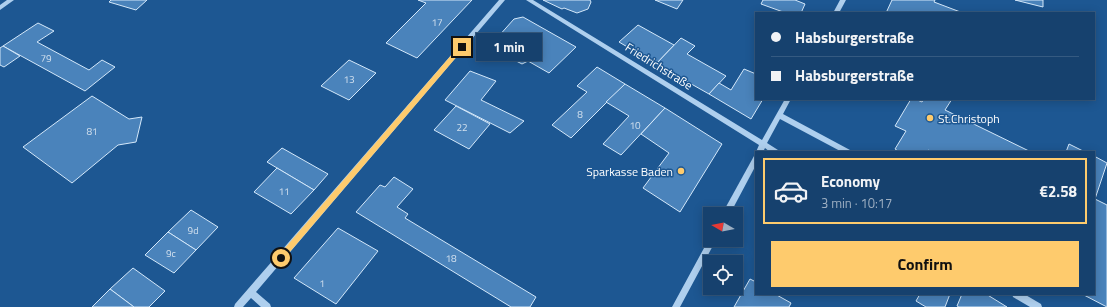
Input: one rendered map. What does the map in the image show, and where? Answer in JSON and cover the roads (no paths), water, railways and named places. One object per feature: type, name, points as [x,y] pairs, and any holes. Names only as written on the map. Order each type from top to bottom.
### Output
[{"type":"street","points":[[0,8],[11,0]]},
{"type":"street","points":[[238,307],[502,0]]},
{"type":"street","name":"Friedrichstraße","points":[[529,0],[774,151]]},
{"type":"street","points":[[837,12],[843,0]]},
{"type":"street","points":[[760,151],[787,100]]},
{"type":"street","points":[[779,115],[846,151]]},
{"type":"street","points":[[730,207],[755,160]]},
{"type":"street","points":[[676,307],[708,247]]},
{"type":"street","points":[[251,293],[268,307]]},
{"type":"street","points":[[1018,295],[1038,307]]},
{"type":"place","name":"St.Christoph","points":[[930,118]]},
{"type":"place","name":"Sparkasse Baden","points":[[681,171]]}]
